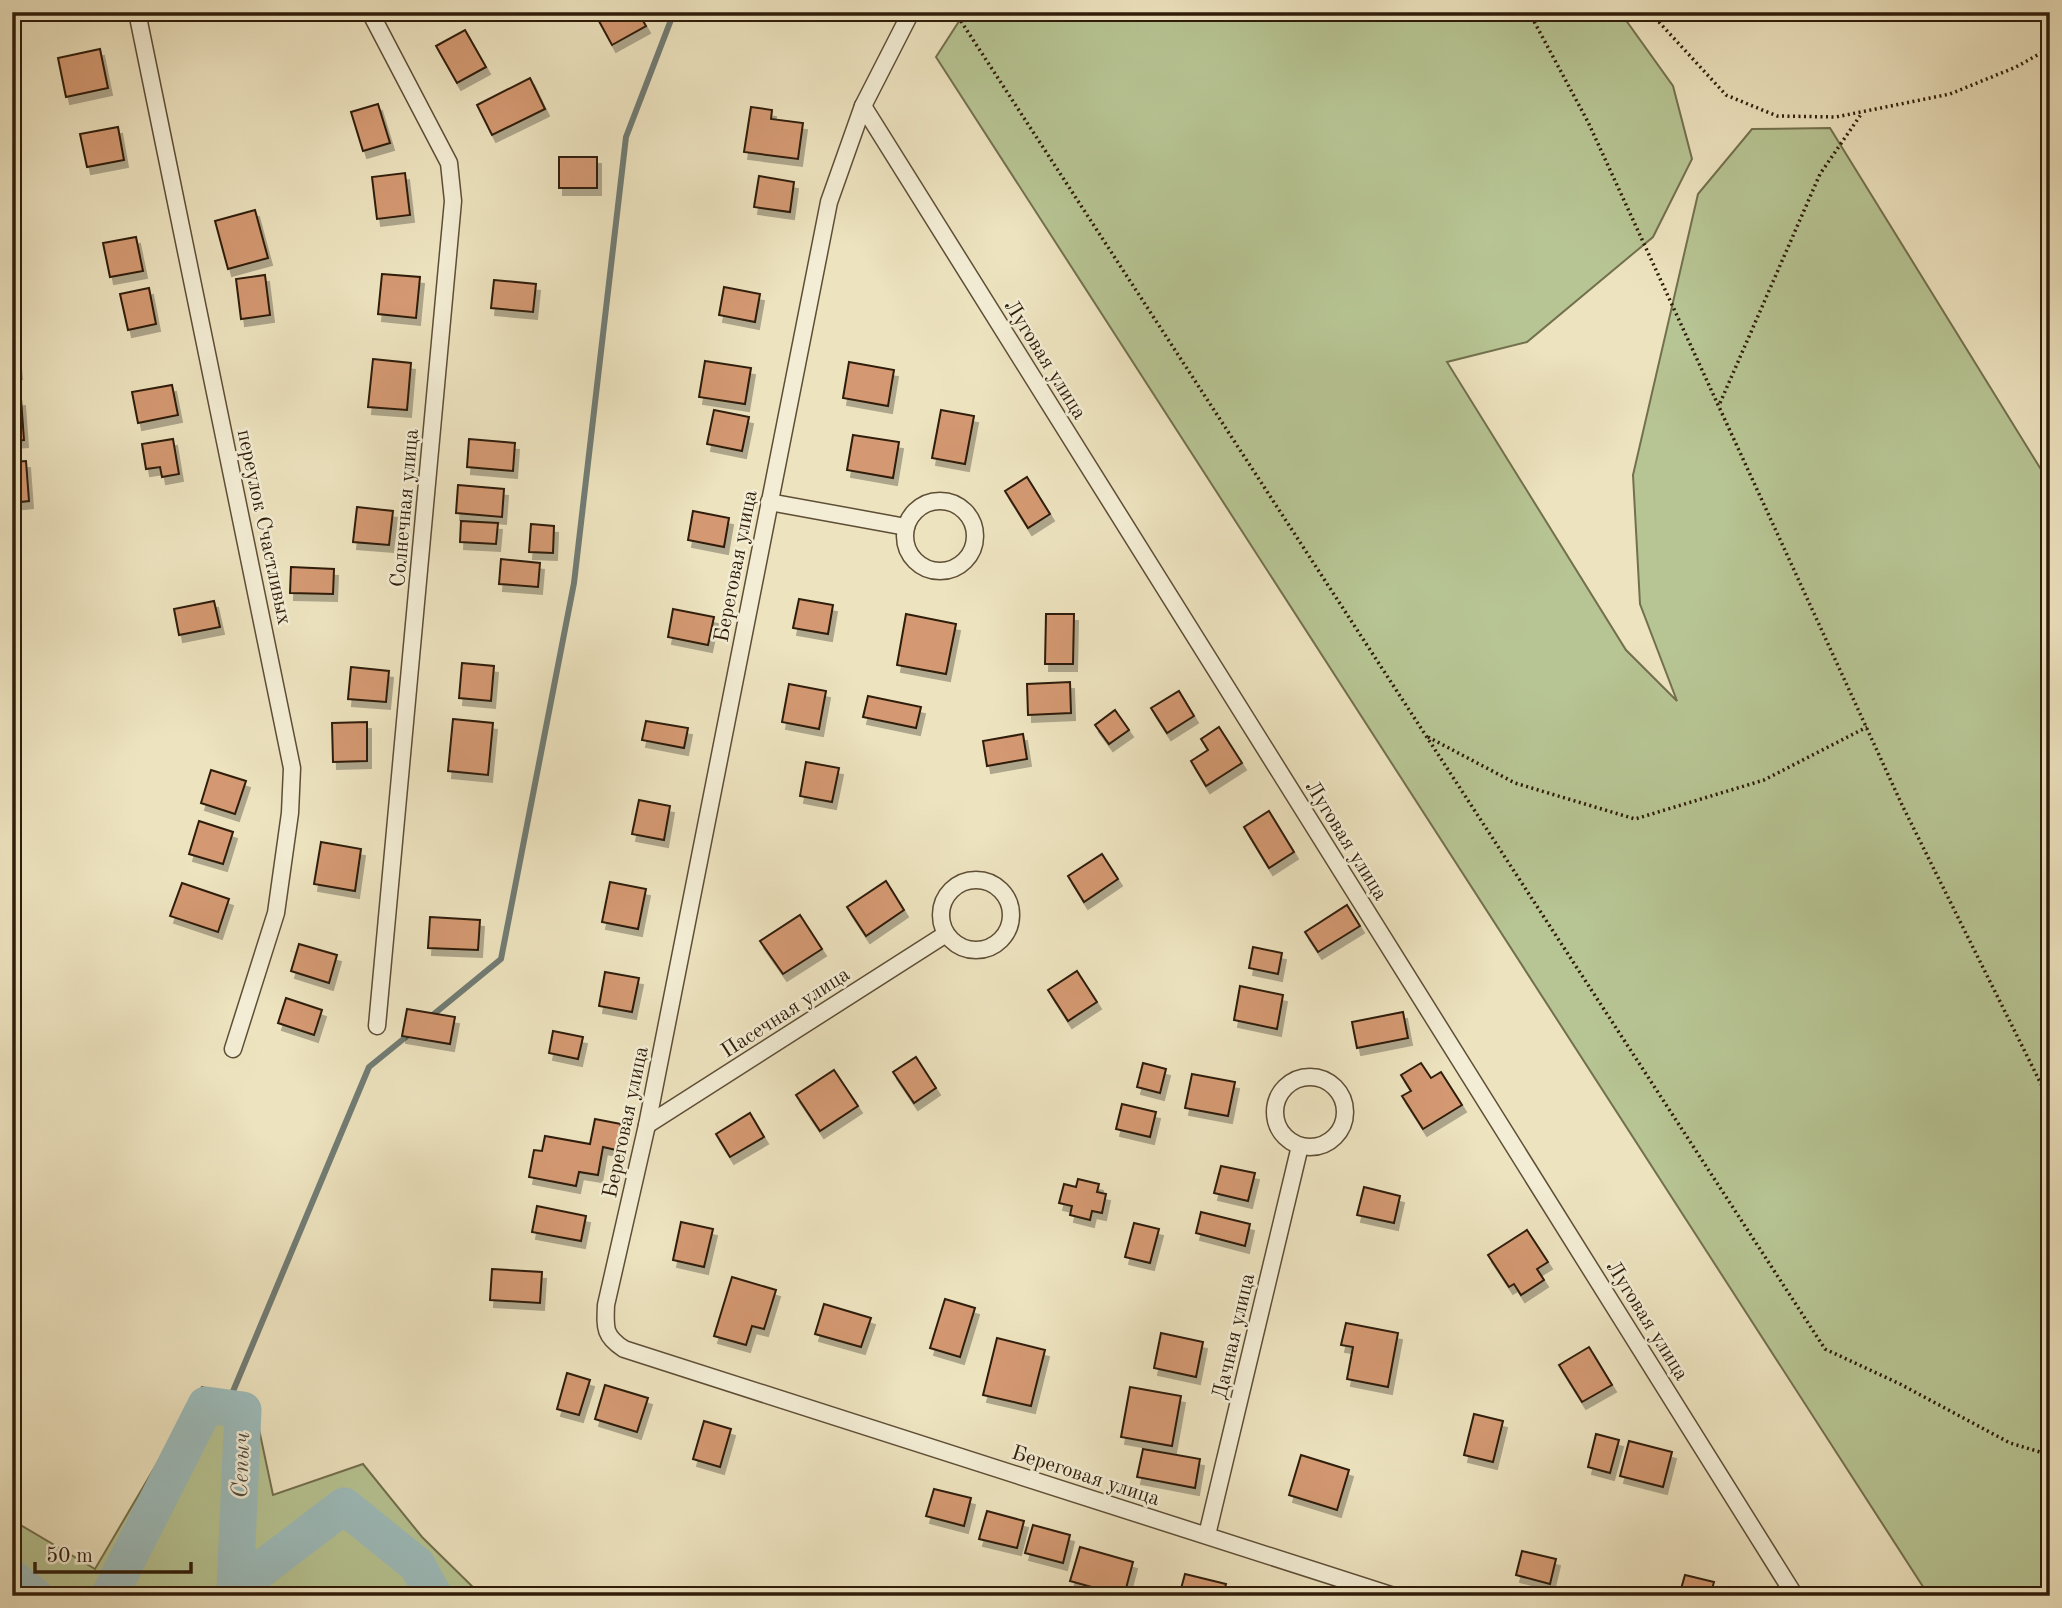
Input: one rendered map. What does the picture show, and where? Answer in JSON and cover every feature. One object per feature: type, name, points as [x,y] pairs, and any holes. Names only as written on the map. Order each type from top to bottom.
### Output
[{"type":"street","name":"переулок Счастливых","points":[[137,12],[292,768],[276,913],[233,1049]]},
{"type":"street","name":"Солнечная улица","points":[[370,12],[449,163],[453,201],[377,1026]]},
{"type":"street","name":"Береговая улица","points":[[911,12],[863,106],[829,202],[647,1125],[606,1305],[605,1327],[611,1340],[624,1349],[1394,1596]]},
{"type":"street","name":"Луговая улица","points":[[863,106],[1795,1596]]},
{"type":"street","points":[[769,502],[906,527]]},
{"type":"street","points":[[949,502],[971,519],[974,546],[964,562],[957,567],[948,571],[930,570],[921,567],[909,554],[905,545],[906,527],[909,518],[922,505],[949,502]]},
{"type":"street","points":[[982,880],[999,888],[1004,894],[1012,911],[1011,921],[1009,930],[997,944],[970,950],[953,942],[946,934],[941,916],[942,907],[945,899],[957,886],[982,880]]},
{"type":"street","name":"Пасечная улица","points":[[647,1125],[946,934]]},
{"type":"street","points":[[1320,1078],[1341,1095],[1345,1104],[1344,1122],[1335,1138],[1327,1143],[1300,1146],[1285,1137],[1279,1129],[1276,1102],[1293,1081],[1320,1078]]},
{"type":"street","name":"Дачная улица","points":[[1207,1535],[1300,1146]]},
{"type":"path","points":[[955,12],[1825,1349],[1900,1384],[2010,1443],[2050,1455]]},
{"type":"path","points":[[1529,12],[1588,122],[1903,807],[2050,1102]]},
{"type":"path","points":[[1654,12],[1658,21],[1726,95],[1777,116],[1836,117],[1950,94],[2016,67],[2050,48]]},
{"type":"path","points":[[1719,405],[1820,174],[1864,111]]},
{"type":"path","points":[[1426,736],[1515,783],[1635,820],[1764,779],[1867,727]]},
{"type":"green space","points":[[965,12],[1620,12],[1673,86],[1692,159],[1653,237],[1527,342],[1447,362],[1626,650],[1677,701],[1640,604],[1633,475],[1698,194],[1752,129],[1830,128],[2050,484],[2050,1596],[1929,1596],[936,57]]},
{"type":"green space","points":[[202,1387],[253,1401],[273,1495],[363,1464],[422,1537],[482,1596],[12,1596],[12,1520],[95,1569]]},
{"type":"building","points":[[594,12],[638,12],[646,26],[612,45]]},
{"type":"building","points":[[465,30],[486,67],[457,83],[436,46]]},
{"type":"building","points":[[100,49],[108,88],[66,97],[58,58]]},
{"type":"building","points":[[530,78],[545,109],[492,135],[477,105]]},
{"type":"building","points":[[378,104],[390,143],[363,151],[351,112]]},
{"type":"building","points":[[751,107],[772,110],[771,119],[803,123],[798,159],[744,152]]},
{"type":"building","points":[[118,127],[124,160],[87,167],[80,134]]},
{"type":"building","points":[[559,157],[597,157],[597,188],[559,188]]},
{"type":"building","points":[[405,173],[410,215],[377,219],[372,177]]},
{"type":"building","points":[[759,176],[794,182],[790,212],[754,207]]},
{"type":"building","points":[[255,210],[268,258],[228,269],[215,221]]},
{"type":"building","points":[[136,237],[143,271],[110,277],[103,243]]},
{"type":"building","points":[[382,274],[420,277],[416,318],[378,314]]},
{"type":"building","points":[[265,275],[270,315],[241,319],[236,279]]},
{"type":"building","points":[[494,280],[536,284],[533,312],[491,308]]},
{"type":"building","points":[[724,287],[760,294],[755,322],[719,315]]},
{"type":"building","points":[[149,288],[156,324],[128,330],[120,294]]},
{"type":"building","points":[[14,329],[18,372],[12,372]]},
{"type":"building","points":[[373,359],[411,363],[407,410],[368,407]]},
{"type":"building","points":[[705,361],[751,368],[745,404],[699,397]]},
{"type":"building","points":[[849,362],[894,370],[888,406],[843,398]]},
{"type":"building","points":[[172,385],[178,415],[138,423],[132,392]]},
{"type":"building","points":[[21,399],[24,440],[12,441],[12,400]]},
{"type":"building","points":[[714,410],[749,417],[742,451],[707,444]]},
{"type":"building","points":[[941,410],[974,416],[965,464],[932,458]]},
{"type":"building","points":[[853,435],[899,442],[893,478],[847,470]]},
{"type":"building","points":[[173,439],[179,474],[162,477],[160,467],[146,469],[142,444]]},
{"type":"building","points":[[469,439],[515,443],[513,471],[467,467]]},
{"type":"building","points":[[26,461],[29,501],[12,503],[12,462]]},
{"type":"building","points":[[1027,477],[1050,514],[1028,528],[1005,491]]},
{"type":"building","points":[[458,485],[504,489],[502,517],[456,513]]},
{"type":"building","points":[[357,507],[393,511],[389,545],[353,542]]},
{"type":"building","points":[[693,511],[729,518],[724,547],[688,540]]},
{"type":"building","points":[[461,521],[498,523],[496,544],[460,542]]},
{"type":"building","points":[[531,524],[554,526],[553,553],[529,552]]},
{"type":"building","points":[[501,559],[540,563],[538,587],[499,584]]},
{"type":"building","points":[[291,567],[334,569],[333,594],[290,593]]},
{"type":"building","points":[[799,599],[833,605],[828,634],[793,628]]},
{"type":"building","points":[[214,601],[220,627],[179,635],[174,609]]},
{"type":"building","points":[[673,609],[714,617],[708,645],[668,637]]},
{"type":"building","points":[[906,614],[956,624],[946,674],[897,665]]},
{"type":"building","points":[[1046,614],[1074,614],[1073,664],[1045,664]]},
{"type":"building","points":[[462,663],[494,666],[491,701],[459,698]]},
{"type":"building","points":[[351,667],[389,671],[386,702],[348,699]]},
{"type":"building","points":[[1070,682],[1071,713],[1028,715],[1027,684]]},
{"type":"building","points":[[789,684],[826,691],[819,729],[782,722]]},
{"type":"building","points":[[1179,691],[1194,716],[1167,733],[1151,708]]},
{"type":"building","points":[[868,696],[921,707],[916,728],[863,717]]},
{"type":"building","points":[[1115,710],[1129,730],[1109,744],[1095,725]]},
{"type":"building","points":[[453,719],[493,723],[488,775],[448,771]]},
{"type":"building","points":[[646,721],[688,728],[684,748],[642,740]]},
{"type":"building","points":[[367,722],[367,761],[333,762],[332,723]]},
{"type":"building","points":[[1219,727],[1242,763],[1206,786],[1191,761],[1208,750],[1201,739]]},
{"type":"building","points":[[1023,734],[1027,759],[987,766],[983,741]]},
{"type":"building","points":[[806,762],[839,768],[832,802],[800,796]]},
{"type":"building","points":[[211,770],[246,781],[235,814],[201,803]]},
{"type":"building","points":[[639,800],[670,806],[664,840],[632,834]]},
{"type":"building","points":[[1269,811],[1294,852],[1269,868],[1244,827]]},
{"type":"building","points":[[199,821],[233,832],[223,864],[189,854]]},
{"type":"building","points":[[321,842],[361,849],[355,891],[314,884]]},
{"type":"building","points":[[1102,854],[1118,879],[1084,902],[1068,876]]},
{"type":"building","points":[[886,881],[904,910],[866,936],[847,907]]},
{"type":"building","points":[[610,882],[646,889],[638,929],[602,922]]},
{"type":"building","points":[[182,883],[229,899],[218,932],[170,916]]},
{"type":"building","points":[[1347,905],[1360,926],[1318,952],[1305,932]]},
{"type":"building","points":[[800,915],[822,949],[783,974],[760,941]]},
{"type":"building","points":[[430,917],[480,920],[478,950],[428,948]]},
{"type":"building","points":[[299,944],[337,955],[329,983],[291,971]]},
{"type":"building","points":[[1253,947],[1282,953],[1278,974],[1249,968]]},
{"type":"building","points":[[1077,971],[1097,1002],[1068,1021],[1048,990]]},
{"type":"building","points":[[605,972],[639,978],[632,1012],[599,1006]]},
{"type":"building","points":[[1240,986],[1283,995],[1277,1029],[1234,1020]]},
{"type":"building","points":[[286,998],[322,1010],[314,1035],[278,1023]]},
{"type":"building","points":[[407,1009],[455,1017],[450,1044],[402,1036]]},
{"type":"building","points":[[1403,1012],[1408,1038],[1357,1048],[1352,1022]]},
{"type":"building","points":[[553,1031],[583,1037],[578,1059],[549,1053]]},
{"type":"building","points":[[916,1057],[936,1088],[914,1103],[893,1072]]},
{"type":"building","points":[[1143,1063],[1166,1069],[1160,1093],[1137,1087]]},
{"type":"building","points":[[1421,1063],[1431,1078],[1441,1072],[1462,1105],[1423,1129],[1402,1096],[1411,1091],[1401,1075]]},
{"type":"building","points":[[834,1070],[858,1106],[820,1131],[796,1095]]},
{"type":"building","points":[[1192,1074],[1235,1082],[1228,1116],[1185,1108]]},
{"type":"building","points":[[1122,1104],[1156,1112],[1150,1137],[1116,1129]]},
{"type":"building","points":[[750,1113],[764,1137],[730,1157],[716,1134]]},
{"type":"building","points":[[595,1119],[621,1124],[616,1150],[603,1147],[598,1175],[579,1172],[576,1186],[529,1177],[534,1150],[542,1151],[545,1136],[590,1144]]},
{"type":"building","points":[[1221,1166],[1255,1173],[1248,1201],[1214,1193]]},
{"type":"building","points":[[1078,1179],[1099,1184],[1097,1192],[1106,1194],[1102,1213],[1092,1211],[1090,1220],[1070,1215],[1072,1206],[1059,1203],[1064,1184],[1076,1187]]},
{"type":"building","points":[[1364,1187],[1400,1196],[1394,1223],[1357,1215]]},
{"type":"building","points":[[537,1206],[586,1216],[581,1241],[532,1232]]},
{"type":"building","points":[[1201,1212],[1250,1224],[1245,1246],[1196,1233]]},
{"type":"building","points":[[681,1222],[713,1229],[704,1267],[673,1260]]},
{"type":"building","points":[[1134,1223],[1159,1229],[1150,1263],[1125,1257]]},
{"type":"building","points":[[1527,1230],[1548,1262],[1537,1269],[1544,1280],[1521,1295],[1514,1284],[1509,1287],[1488,1255]]},
{"type":"building","points":[[492,1269],[542,1272],[540,1303],[490,1300]]},
{"type":"building","points":[[732,1277],[776,1290],[764,1329],[752,1326],[746,1345],[714,1336]]},
{"type":"building","points":[[945,1299],[975,1308],[960,1357],[930,1348]]},
{"type":"building","points":[[824,1304],[871,1318],[861,1347],[815,1334]]},
{"type":"building","points":[[1346,1323],[1398,1333],[1388,1387],[1347,1379],[1353,1347],[1341,1345]]},
{"type":"building","points":[[1161,1333],[1203,1342],[1196,1377],[1154,1368]]},
{"type":"building","points":[[997,1338],[1045,1350],[1031,1406],[983,1395]]},
{"type":"building","points":[[1589,1347],[1612,1385],[1582,1402],[1559,1365]]},
{"type":"building","points":[[567,1373],[590,1380],[579,1415],[557,1409]]},
{"type":"building","points":[[605,1385],[648,1398],[637,1432],[595,1419]]},
{"type":"building","points":[[1130,1387],[1181,1396],[1172,1446],[1121,1437]]},
{"type":"building","points":[[1474,1414],[1503,1421],[1493,1462],[1464,1455]]},
{"type":"building","points":[[704,1421],[731,1429],[720,1467],[693,1459]]},
{"type":"building","points":[[1596,1434],[1619,1440],[1610,1473],[1588,1467]]},
{"type":"building","points":[[1629,1441],[1672,1452],[1663,1487],[1620,1476]]},
{"type":"building","points":[[1143,1449],[1200,1459],[1195,1488],[1137,1477]]},
{"type":"building","points":[[1301,1455],[1349,1470],[1337,1510],[1289,1495]]},
{"type":"building","points":[[934,1489],[971,1498],[964,1526],[926,1516]]},
{"type":"building","points":[[987,1511],[1024,1521],[1017,1548],[979,1539]]},
{"type":"building","points":[[1033,1525],[1070,1535],[1063,1563],[1025,1553]]},
{"type":"building","points":[[1080,1547],[1133,1562],[1124,1596],[1070,1581]]},
{"type":"building","points":[[1522,1551],[1556,1559],[1550,1584],[1516,1575]]},
{"type":"building","points":[[1185,1574],[1226,1584],[1223,1596],[1179,1596]]},
{"type":"building","points":[[1685,1575],[1714,1582],[1710,1596],[1679,1596]]},
{"type":"waterway","points":[[429,1018],[501,959],[574,583],[626,137],[674,12]]},
{"type":"waterway","points":[[226,1408],[369,1067],[412,1032]]},
{"type":"waterway","name":"Сепыч","points":[[109,1596],[206,1405],[243,1410],[235,1589],[344,1506],[417,1565],[434,1596]]},
{"type":"waterway","name":"Сепыч","points":[[12,1578],[35,1596]]}]
